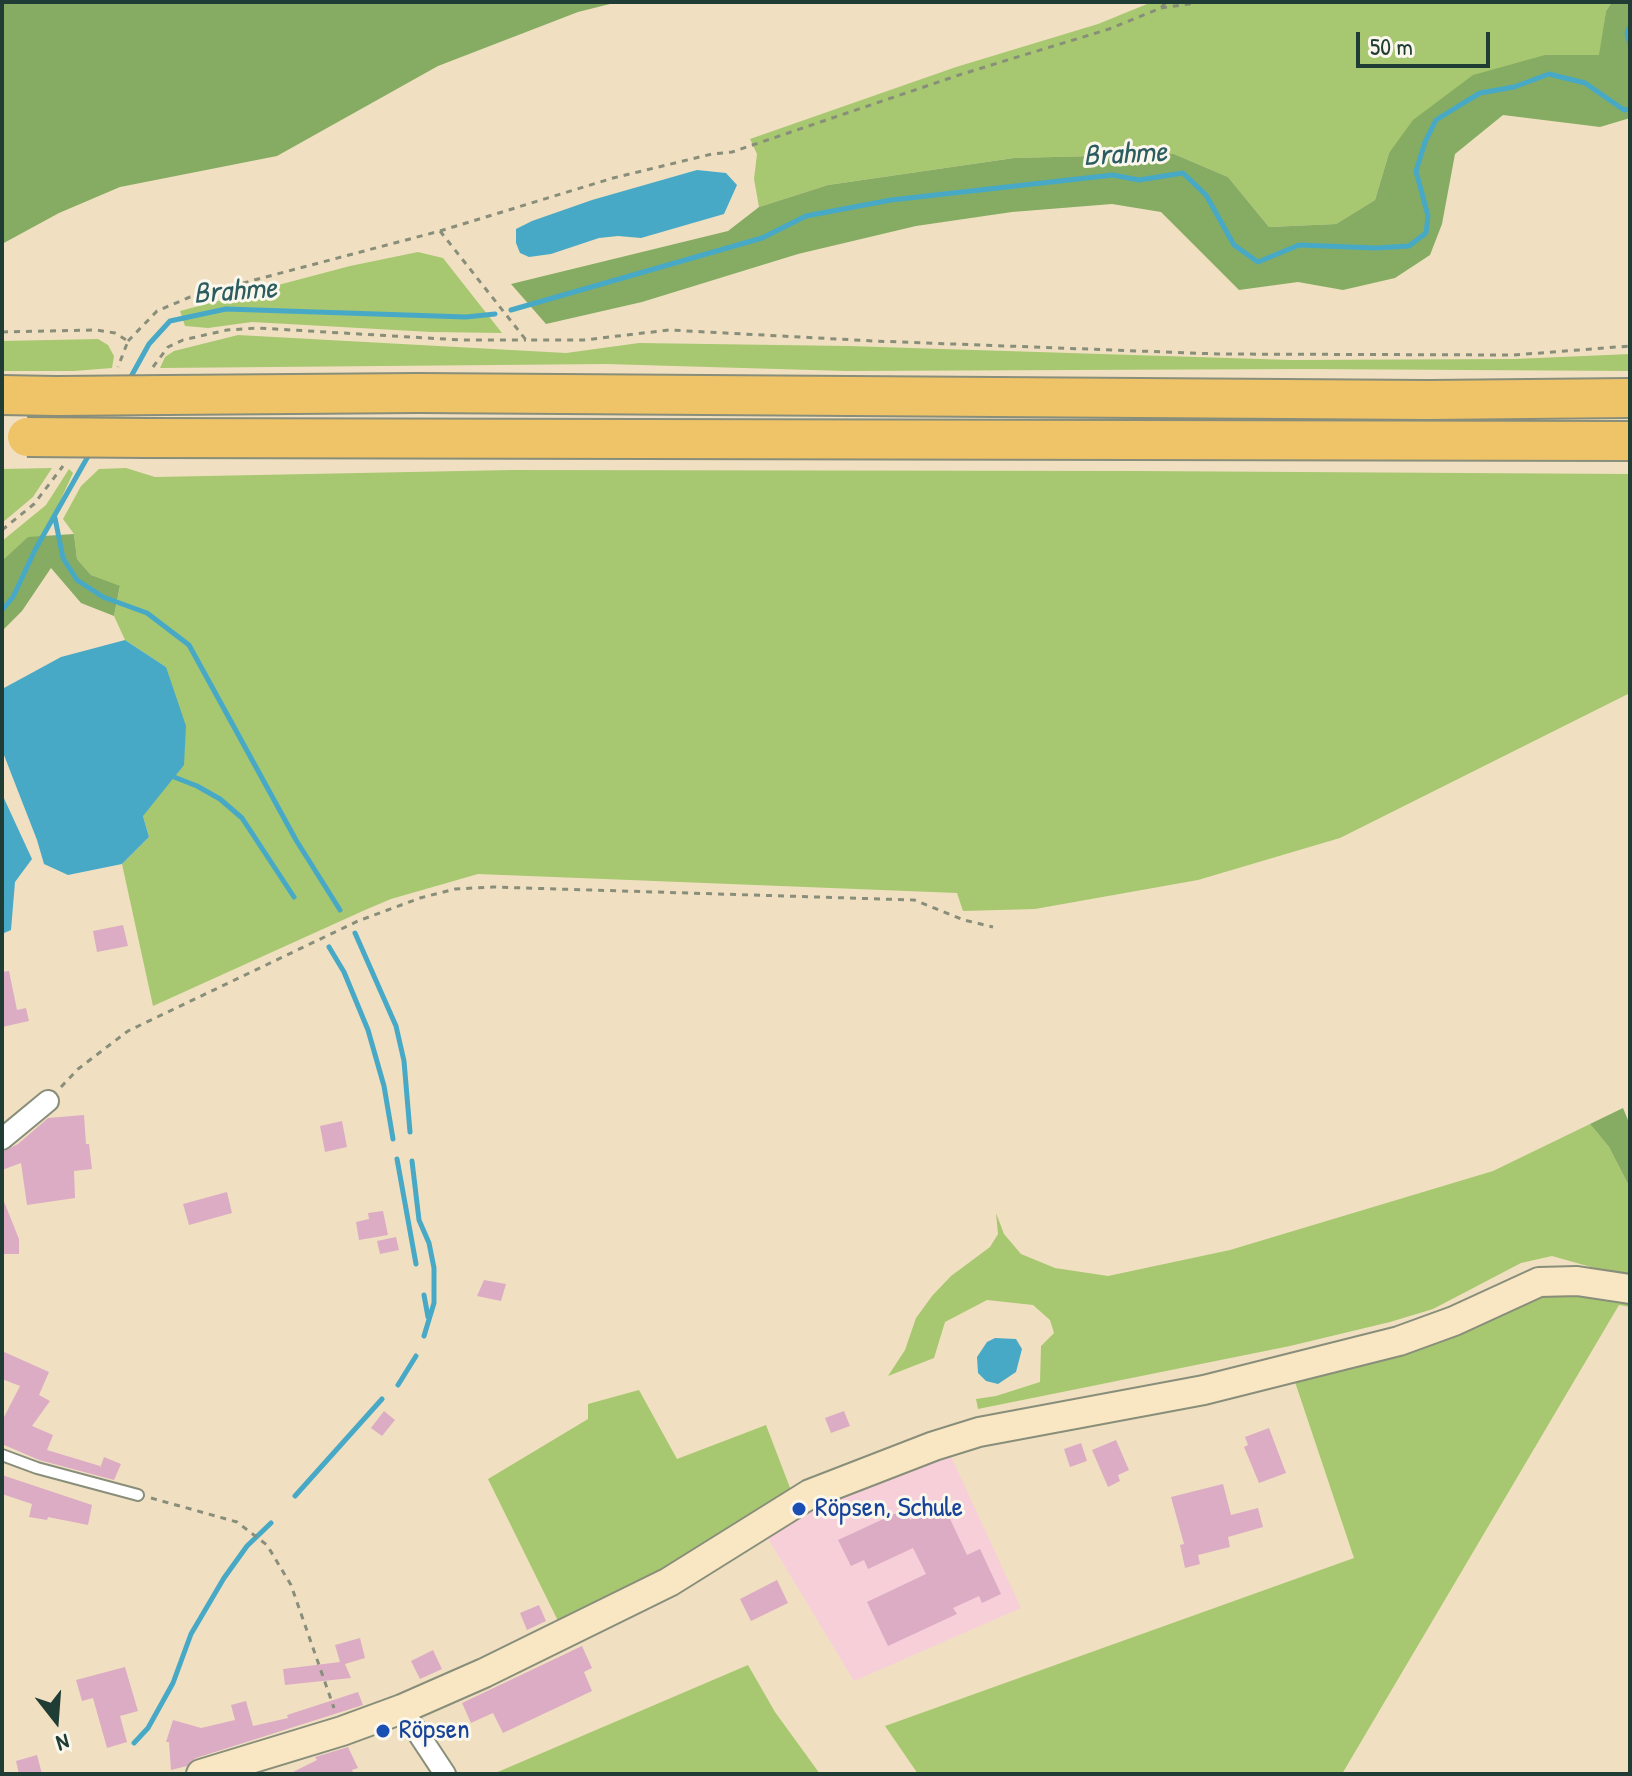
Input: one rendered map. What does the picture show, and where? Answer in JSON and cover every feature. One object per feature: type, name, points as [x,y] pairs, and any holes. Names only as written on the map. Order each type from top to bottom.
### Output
[{"type":"highway","points":[[2,395],[57,396],[160,381],[418,393],[1428,400],[1630,398]]},
{"type":"highway","points":[[15,437],[1630,441]]},
{"type":"street","points":[[2,1139],[48,1101]]},
{"type":"street","points":[[201,1774],[342,1731],[484,1673],[669,1582],[810,1494],[934,1446],[979,1432],[1204,1390],[1383,1346],[1454,1321],[1539,1282],[1577,1281],[1630,1289]]},
{"type":"street","points":[[402,1709],[445,1774]]},
{"type":"lane","points":[[2,1455],[37,1468],[138,1495]]},
{"type":"path","points":[[1161,8],[1166,2]]},
{"type":"path","points":[[118,367],[128,341],[157,311],[190,297],[440,231],[613,178],[732,152],[962,74],[1109,29],[1161,8],[1202,2]]},
{"type":"path","points":[[440,231],[526,340]]},
{"type":"path","points":[[160,381],[168,347],[183,340],[227,330],[288,329],[461,340],[584,340],[669,330],[1218,354],[1514,355],[1630,346]]},
{"type":"path","points":[[2,332],[97,330],[115,333],[128,341]]},
{"type":"path","points":[[2,530],[34,504],[63,466]]},
{"type":"path","points":[[48,1101],[78,1069],[128,1031],[358,921],[420,898],[455,889],[493,887],[914,900],[964,920],[993,927]]},
{"type":"path","points":[[138,1495],[237,1522],[267,1545],[291,1585],[342,1731]]},
{"type":"shaded area","points":[[949,1452],[1021,1608],[854,1681],[764,1532],[818,1501]]},
{"type":"green space","points":[[2,2],[618,2],[578,12],[438,66],[277,156],[120,187],[59,213],[2,244]]},
{"type":"green space","points":[[1152,2],[1612,2],[1606,11],[1600,55],[1545,55],[1389,153],[1375,200],[1336,224],[1269,227],[1228,177],[1174,154],[1014,158],[828,185],[759,207],[754,179],[757,154],[750,139],[956,67],[1098,24]]},
{"type":"green space","points":[[1612,2],[1630,2],[1630,118],[1600,127],[1503,115],[1455,154],[1442,224],[1430,255],[1395,278],[1343,290],[1298,282],[1239,290],[1161,212],[1112,204],[1012,212],[916,226],[798,254],[642,302],[546,324],[511,284],[728,231],[759,207],[828,185],[1014,158],[1174,154],[1228,177],[1269,227],[1336,224],[1375,200],[1389,153],[1413,120],[1473,75],[1545,55],[1599,55],[1606,11]]},
{"type":"green space","points":[[418,252],[443,258],[502,333],[252,322],[208,328],[185,326],[180,311],[350,266]]},
{"type":"green space","points":[[238,335],[566,353],[639,343],[848,346],[1291,360],[1515,359],[1630,354],[1630,371],[846,371],[606,364],[160,368],[165,357],[174,351]]},
{"type":"green space","points":[[98,339],[108,345],[114,356],[112,368],[2,371],[2,341]]},
{"type":"green space","points":[[52,468],[33,497],[2,523],[2,469]]},
{"type":"green space","points":[[126,468],[155,477],[512,470],[1630,474],[1630,693],[1340,838],[1198,880],[1035,909],[963,911],[957,893],[478,874],[391,899],[153,1006],[122,864],[149,837],[143,816],[166,667],[125,640],[114,616],[120,587],[91,575],[77,559],[74,534],[63,519],[81,486],[99,469]]},
{"type":"green space","points":[[69,469],[73,473],[43,538],[2,561],[2,541],[46,505]]},
{"type":"green space","points":[[74,534],[77,559],[91,575],[120,586],[114,616],[81,603],[51,568],[22,611],[2,631],[2,561],[28,537]]},
{"type":"green space","points":[[1623,1108],[1630,1125],[1630,1188],[1609,1147],[1590,1124]]},
{"type":"green space","points":[[1590,1124],[1609,1147],[1630,1188],[1630,1278],[1552,1256],[1521,1263],[1433,1309],[1390,1322],[1290,1346],[978,1409],[976,1399],[1040,1382],[1041,1346],[1054,1333],[1050,1320],[1033,1305],[987,1300],[945,1322],[934,1358],[888,1376],[905,1350],[916,1318],[932,1296],[951,1276],[990,1247],[998,1234],[996,1213],[1004,1234],[1021,1254],[1055,1268],[1108,1276],[1230,1250],[1493,1171]]},
{"type":"green space","points":[[1545,1290],[1630,1298],[1630,1307],[1619,1305],[1342,1774],[918,1774],[885,1726],[1354,1558],[1293,1376]]},
{"type":"green space","points":[[639,1390],[677,1459],[766,1425],[792,1493],[616,1597],[560,1625],[488,1479],[588,1419],[588,1404]]},
{"type":"green space","points":[[748,1665],[775,1712],[820,1774],[493,1774]]},
{"type":"water","points":[[697,170],[726,173],[737,185],[724,214],[641,238],[599,238],[551,254],[529,257],[520,253],[516,229],[532,221]]},
{"type":"water","points":[[125,640],[166,667],[186,726],[184,765],[143,816],[149,837],[122,864],[68,875],[44,864],[2,750],[2,694],[4,688],[61,657]]},
{"type":"water","points":[[2,794],[32,859],[15,882],[11,930],[2,934]]},
{"type":"water","points":[[995,1338],[1016,1339],[1022,1349],[1016,1372],[998,1384],[986,1381],[978,1373],[977,1357],[987,1342]]},
{"type":"building","points":[[123,925],[128,946],[97,952],[93,931]]},
{"type":"building","points":[[9,971],[17,1010],[26,1008],[29,1021],[2,1027],[2,972]]},
{"type":"building","points":[[84,1115],[92,1169],[74,1171],[75,1198],[27,1205],[21,1163],[2,1170],[2,1152],[18,1144],[48,1118]]},
{"type":"building","points":[[342,1121],[347,1147],[325,1152],[320,1126]]},
{"type":"building","points":[[227,1192],[232,1213],[189,1225],[183,1204]]},
{"type":"building","points":[[3,1199],[19,1239],[19,1254],[2,1254]]},
{"type":"building","points":[[383,1211],[388,1235],[359,1240],[356,1222],[369,1219],[368,1213]]},
{"type":"building","points":[[396,1237],[399,1250],[380,1254],[377,1241]]},
{"type":"building","points":[[484,1280],[506,1284],[501,1301],[477,1296]]},
{"type":"building","points":[[2,1351],[49,1372],[39,1395],[50,1401],[32,1426],[53,1435],[47,1450],[100,1468],[104,1457],[121,1464],[114,1480],[39,1460],[2,1444],[2,1421],[20,1386],[2,1379]]},
{"type":"building","points":[[384,1411],[395,1420],[382,1436],[371,1428]]},
{"type":"building","points":[[844,1411],[850,1426],[831,1433],[825,1418]]},
{"type":"building","points":[[1269,1428],[1286,1473],[1259,1483],[1244,1447],[1248,1445],[1245,1437]]},
{"type":"building","points":[[1116,1440],[1129,1470],[1118,1475],[1120,1481],[1108,1487],[1092,1450]]},
{"type":"building","points":[[1081,1443],[1087,1461],[1070,1467],[1064,1449]]},
{"type":"building","points":[[2,1475],[92,1505],[88,1525],[48,1517],[47,1520],[29,1517],[32,1504],[2,1494]]},
{"type":"building","points":[[1223,1484],[1231,1515],[1258,1508],[1263,1527],[1228,1537],[1230,1547],[1198,1555],[1200,1564],[1185,1568],[1180,1545],[1184,1544],[1171,1497]]},
{"type":"building","points":[[943,1504],[967,1555],[980,1549],[1001,1594],[982,1603],[979,1596],[953,1608],[957,1614],[888,1646],[867,1602],[926,1574],[913,1548],[868,1569],[864,1560],[851,1566],[838,1540],[905,1509],[910,1520]]},
{"type":"building","points":[[777,1580],[788,1603],[751,1621],[740,1599]]},
{"type":"building","points":[[539,1605],[546,1621],[527,1630],[520,1613]]},
{"type":"building","points":[[360,1638],[365,1658],[345,1664],[351,1678],[285,1685],[283,1669],[340,1662],[335,1645]]},
{"type":"building","points":[[582,1646],[592,1668],[584,1672],[592,1691],[503,1733],[493,1713],[471,1723],[462,1703]]},
{"type":"building","points":[[433,1650],[442,1669],[420,1679],[411,1661]]},
{"type":"building","points":[[125,1667],[138,1711],[120,1716],[127,1742],[107,1748],[93,1698],[82,1701],[76,1680]]},
{"type":"building","points":[[358,1692],[363,1705],[196,1758],[187,1766],[171,1770],[169,1742],[166,1742],[173,1720],[201,1728],[235,1720],[231,1705],[246,1701],[253,1726],[288,1718],[287,1715]]},
{"type":"building","points":[[348,1747],[358,1768],[352,1770],[354,1774],[289,1774],[317,1760],[315,1757]]},
{"type":"building","points":[[37,1755],[42,1774],[19,1774],[16,1761]]},
{"type":"waterway","name":"Brahme","points":[[1630,26],[1627,33],[1630,45]]},
{"type":"waterway","name":"Brahme","points":[[511,310],[762,238],[806,216],[891,200],[1113,175],[1139,180],[1183,173],[1206,195],[1234,245],[1258,262],[1299,245],[1409,246],[1426,233],[1428,216],[1416,171],[1425,142],[1436,120],[1452,110],[1480,93],[1514,87],[1549,74],[1585,83],[1624,110],[1630,109]]},
{"type":"waterway","name":"Brahme","points":[[128,382],[149,344],[170,321],[226,309],[466,317],[495,314]]},
{"type":"waterway","name":"Brahme","points":[[2,610],[13,597],[35,550],[91,451]]},
{"type":"waterway","points":[[55,518],[63,558],[77,580],[103,597],[147,613],[189,645],[296,840],[340,910]]},
{"type":"waterway","points":[[174,777],[220,799],[242,818],[294,897]]},
{"type":"waterway","points":[[355,933],[396,1026],[404,1061],[410,1132]]},
{"type":"waterway","points":[[329,947],[344,972],[368,1030],[384,1086],[393,1139]]},
{"type":"waterway","points":[[397,1159],[416,1264]]},
{"type":"waterway","points":[[412,1161],[419,1220],[429,1243],[434,1268],[434,1303],[424,1336]]},
{"type":"waterway","points":[[424,1295],[428,1317]]},
{"type":"waterway","points":[[398,1385],[416,1356]]},
{"type":"waterway","points":[[295,1496],[382,1399]]},
{"type":"waterway","points":[[134,1743],[148,1728],[173,1683],[191,1634],[224,1578],[247,1546],[271,1523]]},
{"type":"place","name":"Röpsen, Schule","points":[[799,1509]]},
{"type":"place","name":"Röpsen","points":[[383,1731]]}]
